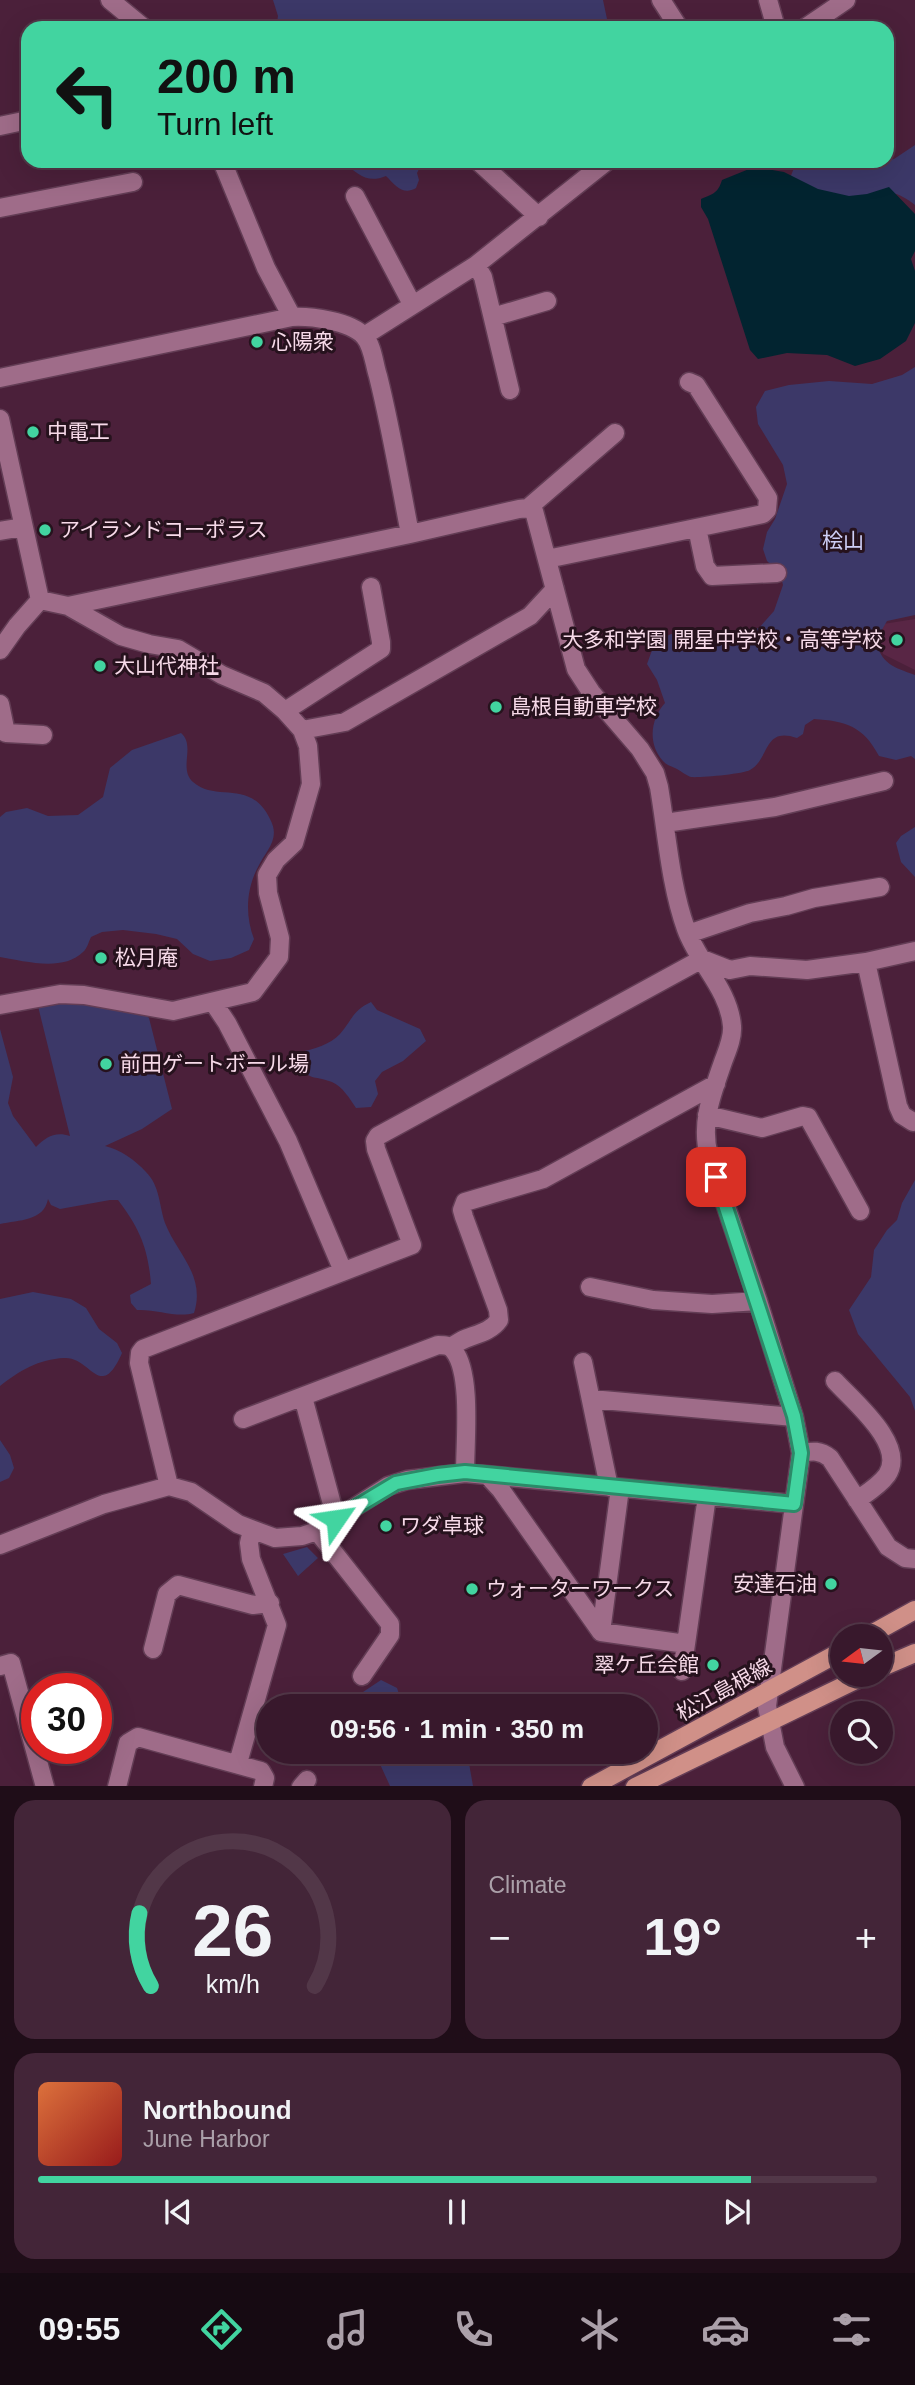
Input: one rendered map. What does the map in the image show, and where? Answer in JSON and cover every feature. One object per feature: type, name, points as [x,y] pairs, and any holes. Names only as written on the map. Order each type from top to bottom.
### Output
[{"type":"main road","points":[[890,1624],[915,1610]]},
{"type":"main road","points":[[893,1662],[915,1653]]},
{"type":"main road","name":"松江島根線","points":[[593,1786],[830,1657]]},
{"type":"main road","points":[[637,1786],[841,1687]]},
{"type":"street","points":[[110,0],[136,21]]},
{"type":"street","points":[[662,0],[674,21]]},
{"type":"street","points":[[768,0],[774,21]]},
{"type":"street","points":[[815,21],[846,0]]},
{"type":"street","points":[[0,126],[21,122]]},
{"type":"street","points":[[225,168],[266,268],[292,317]]},
{"type":"street","points":[[486,168],[539,217]]},
{"type":"street","points":[[364,336],[476,265],[598,168]]},
{"type":"street","points":[[0,208],[133,182]]},
{"type":"street","points":[[355,197],[412,304]]},
{"type":"street","points":[[476,265],[483,278],[510,390]]},
{"type":"street","points":[[493,317],[547,301]]},
{"type":"street","points":[[0,379],[292,317],[326,320],[348,327],[364,336],[370,348],[384,402],[410,534]]},
{"type":"street","points":[[547,559],[763,514],[769,504],[768,498],[696,385],[689,382]]},
{"type":"street","points":[[0,419],[40,600]]},
{"type":"street","points":[[68,606],[528,508],[615,433]]},
{"type":"street","points":[[528,508],[534,511],[537,517],[576,669],[591,692],[640,749],[655,773],[677,903],[688,934],[725,1000],[732,1026],[730,1041],[707,1115],[706,1136],[709,1156],[794,1416],[801,1453],[767,1706],[775,1747],[794,1786]]},
{"type":"street","points":[[0,531],[23,527]]},
{"type":"street","points":[[697,528],[705,566],[712,576],[777,573]]},
{"type":"street","points":[[285,711],[381,649],[382,642],[371,587]]},
{"type":"street","points":[[302,730],[345,722],[530,616],[555,589]]},
{"type":"street","points":[[0,1005],[60,994],[84,995],[173,1012],[253,992],[279,957],[280,938],[268,893],[267,875],[276,860],[294,843],[311,784],[308,746],[302,730],[264,693],[222,675],[189,654],[169,646],[149,644],[121,636],[68,606],[40,600]]},
{"type":"street","points":[[0,650],[40,600]]},
{"type":"street","points":[[0,704],[6,733],[43,735]]},
{"type":"street","points":[[665,823],[775,807],[884,781]]},
{"type":"street","points":[[688,934],[750,913],[814,898],[880,887]]},
{"type":"street","points":[[702,959],[730,970],[750,967],[807,970],[866,962],[915,951]]},
{"type":"street","points":[[169,1486],[139,1363],[139,1353],[148,1346],[412,1245],[376,1149],[378,1136],[702,959]]},
{"type":"street","points":[[866,962],[898,1106],[902,1115],[913,1122]]},
{"type":"street","points":[[213,1002],[227,1023],[288,1142],[343,1271]]},
{"type":"street","points":[[451,1348],[457,1342],[492,1329],[499,1320],[498,1310],[462,1210],[465,1202],[543,1179],[716,1084]]},
{"type":"street","points":[[707,1115],[762,1128],[798,1117],[808,1117],[860,1211]]},
{"type":"street","points":[[590,1287],[653,1300],[712,1304],[758,1301]]},
{"type":"street","points":[[243,1419],[438,1345],[451,1348],[465,1380],[465,1472]]},
{"type":"street","points":[[583,1363],[614,1487],[601,1632]]},
{"type":"street","points":[[835,1381],[884,1436],[892,1452],[888,1473],[857,1500]]},
{"type":"street","points":[[303,1397],[336,1519]]},
{"type":"street","points":[[591,1399],[794,1416]]},
{"type":"street","points":[[801,1453],[824,1452],[888,1547],[905,1558],[915,1559]]},
{"type":"street","points":[[0,1545],[104,1504],[169,1486],[191,1492],[238,1524],[275,1538],[302,1536],[317,1531],[396,1483],[465,1472],[794,1504]]},
{"type":"street","points":[[488,1476],[601,1632],[686,1644]]},
{"type":"street","points":[[682,1671],[706,1496]]},
{"type":"street","points":[[238,1763],[277,1625],[251,1559],[249,1544],[252,1530]]},
{"type":"street","points":[[317,1531],[390,1625],[390,1634],[362,1676]]},
{"type":"street","points":[[153,1649],[167,1594],[178,1585],[253,1605],[270,1603]]},
{"type":"street","points":[[0,1666],[11,1663],[46,1786]]},
{"type":"street","points":[[117,1786],[128,1743],[138,1737],[261,1771],[265,1778],[264,1786]]},
{"type":"shaded area","name":"大多和学園 開星中学校・高等学校","points":[[915,619],[915,670],[883,654],[877,625]]},
{"type":"green space","points":[[273,0],[603,0],[607,19],[277,21]]},
{"type":"green space","points":[[915,145],[915,205],[891,193],[844,199],[820,192],[790,178],[794,168],[894,168],[894,159]]},
{"type":"green space","points":[[351,168],[420,168],[417,173],[419,180],[416,188],[407,191],[386,176],[373,179]]},
{"type":"green space","name":"桧山","points":[[915,367],[915,615],[887,621],[876,640],[881,654],[889,664],[915,675],[915,759],[911,756],[896,760],[879,756],[867,738],[852,727],[835,721],[814,719],[805,725],[803,734],[797,738],[786,735],[772,740],[761,759],[750,770],[691,777],[666,764],[658,754],[653,739],[654,723],[665,703],[657,680],[647,664],[655,642],[671,634],[721,634],[759,628],[774,611],[783,585],[780,573],[767,561],[763,549],[767,532],[775,519],[787,484],[783,465],[758,424],[756,407],[765,391],[789,385],[829,381],[872,384],[902,375]]},
{"type":"green space","points":[[181,733],[187,744],[187,770],[193,782],[212,791],[253,799],[262,806],[273,826],[271,844],[254,875],[249,893],[248,912],[254,939],[249,950],[231,958],[210,961],[193,954],[177,939],[123,930],[102,932],[91,937],[84,951],[65,962],[43,964],[0,957],[0,817],[6,812],[27,808],[48,816],[78,815],[103,797],[110,768],[132,750]]},
{"type":"green space","points":[[915,827],[915,877],[901,862],[896,843],[901,836]]},
{"type":"green space","points":[[56,1001],[83,1001],[142,1012],[149,1018],[172,1109],[142,1129],[105,1146],[132,1160],[151,1177],[165,1223],[193,1276],[197,1299],[194,1313],[137,1310],[131,1303],[130,1295],[151,1284],[150,1271],[142,1239],[118,1200],[60,1209],[51,1205],[48,1199],[46,1206],[36,1216],[0,1224],[0,1029],[13,1077],[8,1103],[13,1116],[36,1147],[51,1136],[70,1136],[38,1006]]},
{"type":"green space","points":[[371,1002],[377,1010],[420,1029],[426,1041],[403,1061],[382,1072],[375,1081],[378,1094],[371,1107],[356,1108],[339,1086],[310,1076],[296,1063],[299,1052],[332,1041],[356,1012]]},
{"type":"green space","points":[[915,1180],[915,1411],[910,1397],[858,1334],[849,1310],[871,1277],[874,1250],[897,1220],[902,1203]]},
{"type":"green space","points":[[33,1292],[71,1299],[86,1308],[99,1329],[117,1343],[122,1353],[107,1375],[101,1376],[73,1359],[64,1358],[30,1367],[0,1386],[0,1299]]},
{"type":"green space","points":[[0,1440],[10,1455],[14,1468],[9,1478],[0,1482]]},
{"type":"green space","points":[[307,1547],[318,1558],[298,1576],[283,1554]]},
{"type":"green space","points":[[381,1680],[397,1688],[399,1694],[362,1694]]},
{"type":"green space","points":[[380,1764],[469,1764],[473,1786],[390,1786]]},
{"type":"water","points":[[752,168],[760,168],[784,172],[818,189],[849,196],[889,187],[915,214],[915,251],[911,259],[915,271],[915,323],[906,341],[880,359],[855,366],[827,355],[787,353],[758,359],[750,350],[708,219],[701,207],[701,199],[719,188],[722,180]]},
{"type":"place","name":"心陽衆","points":[[257,342]]},
{"type":"place","name":"中電工","points":[[33,432]]},
{"type":"place","name":"アイランドコーポラス","points":[[45,530]]},
{"type":"place","name":"大多和学園 開星中学校・高等学校","points":[[897,640]]},
{"type":"place","name":"大山代神社","points":[[100,666]]},
{"type":"place","name":"島根自動車学校","points":[[496,707]]},
{"type":"place","name":"松月庵","points":[[101,958]]},
{"type":"place","name":"前田ゲートボール場","points":[[106,1064]]},
{"type":"place","name":"ワダ卓球","points":[[386,1526]]},
{"type":"place","name":"安達石油","points":[[831,1584]]},
{"type":"place","name":"ウォーターワークス","points":[[472,1589]]},
{"type":"place","name":"翠ケ丘会館","points":[[713,1665]]},
{"type":"route","points":[[336,1519],[396,1483],[465,1472],[794,1504],[801,1453],[794,1416],[716,1177]]}]
